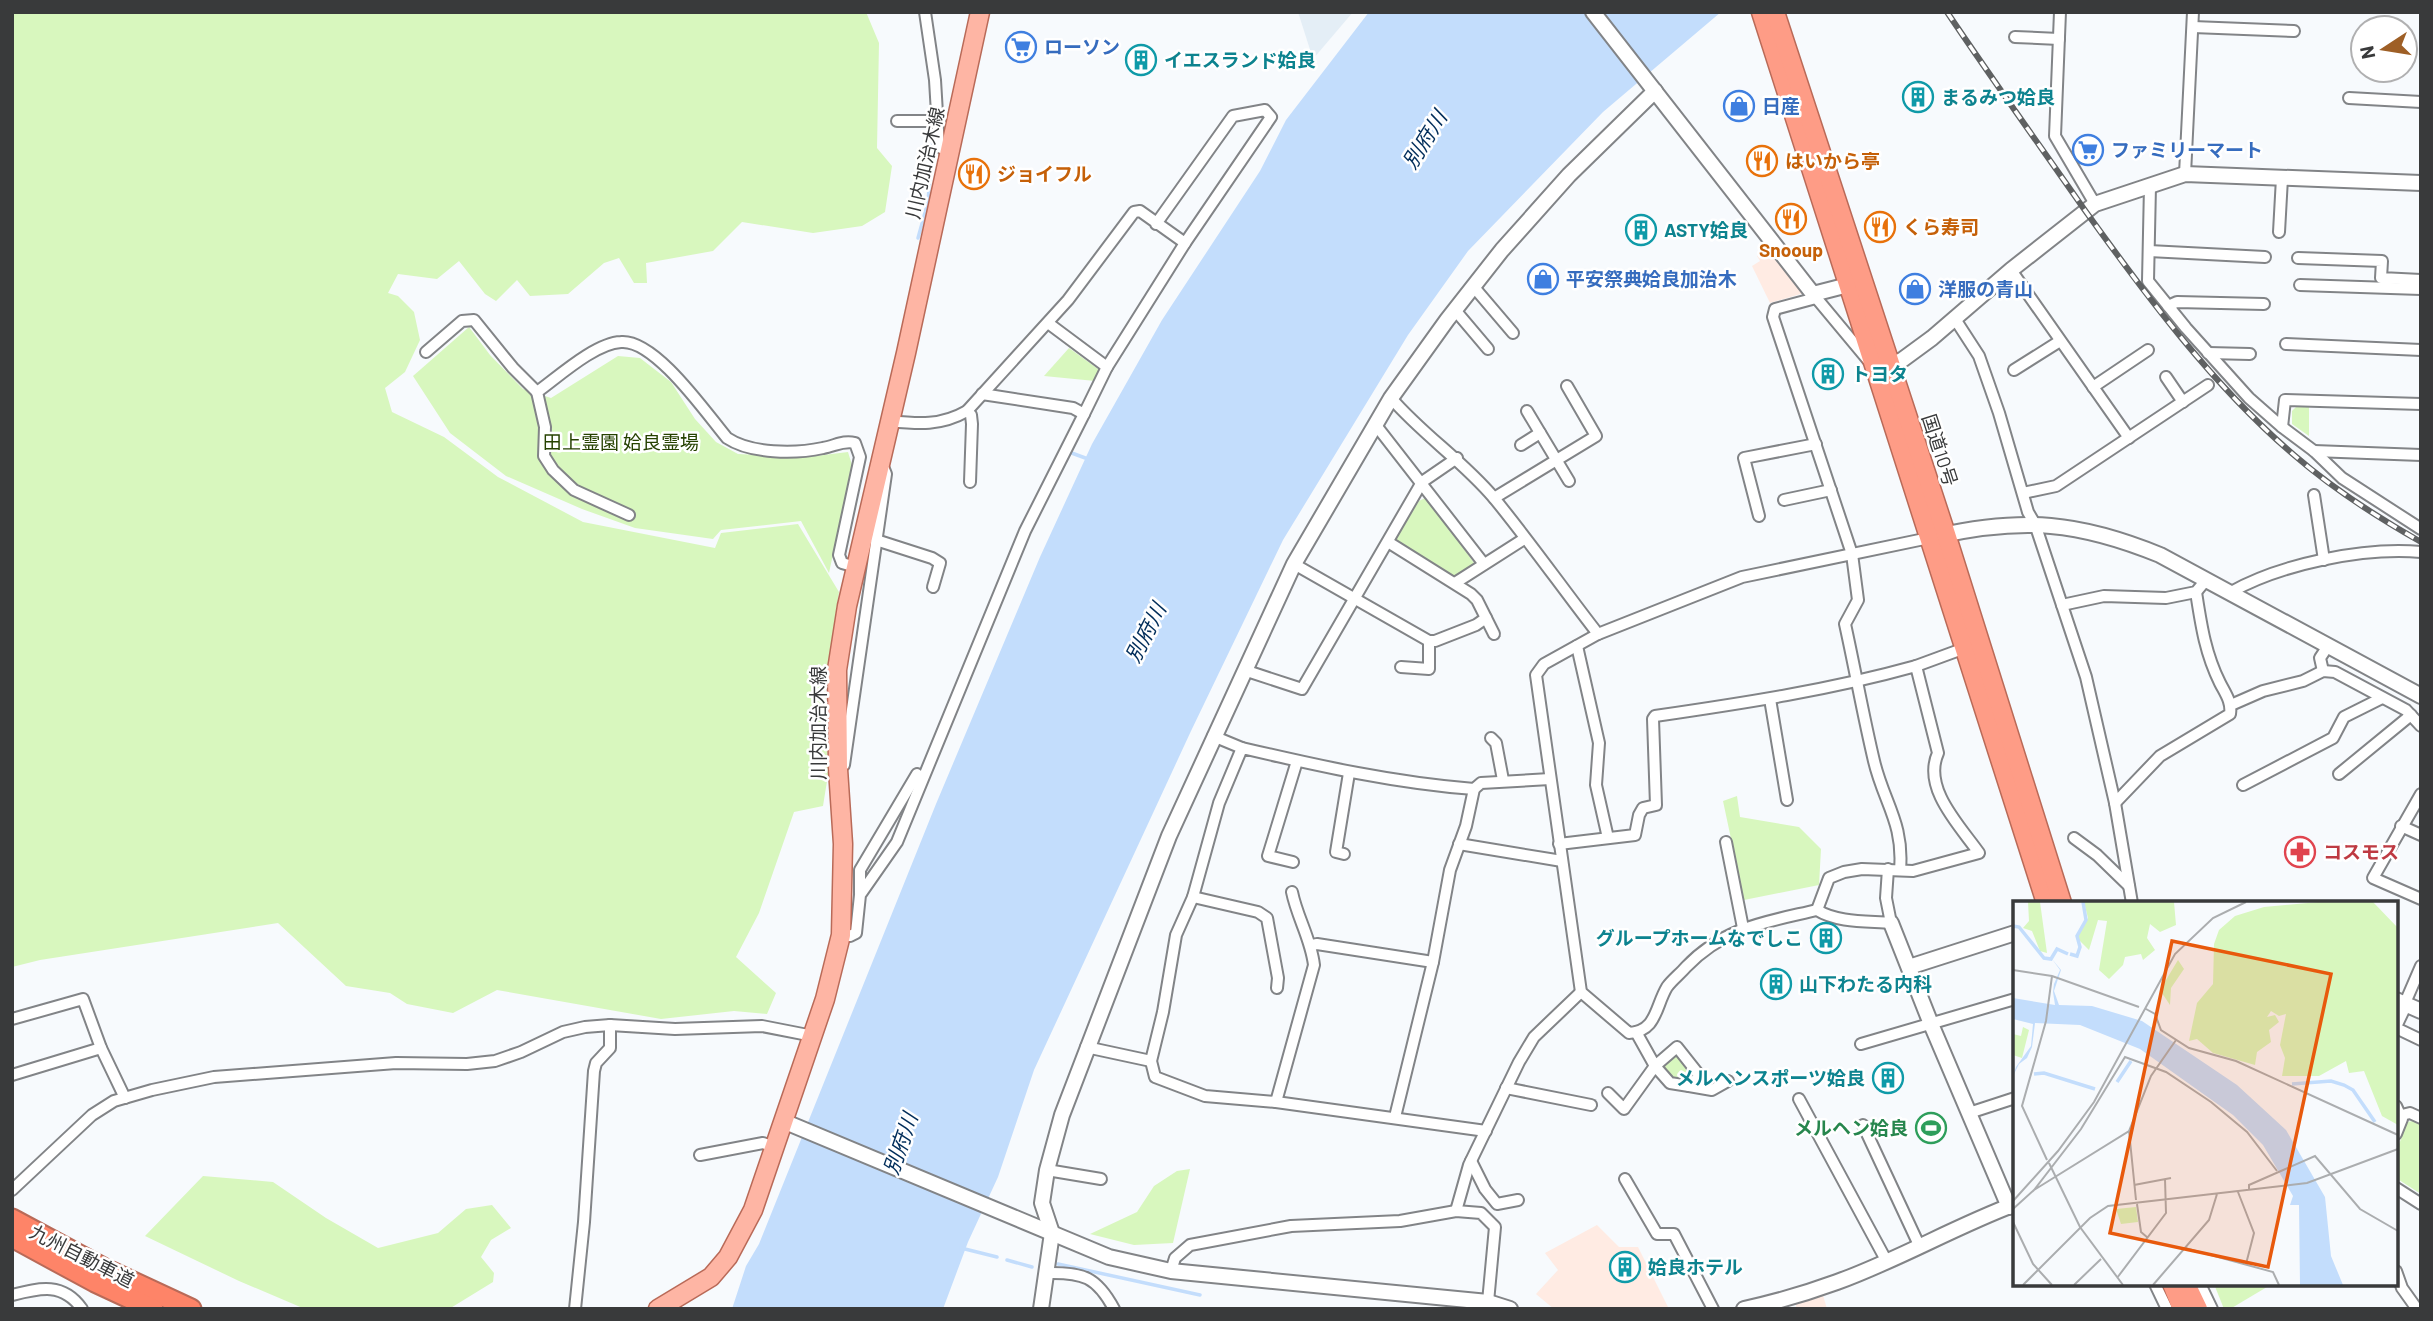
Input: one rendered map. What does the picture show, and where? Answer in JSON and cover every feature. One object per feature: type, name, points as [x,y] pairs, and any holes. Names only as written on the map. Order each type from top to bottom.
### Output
[{"type":"highway","name":"国道10号","points":[[1761,12],[2061,901]]},
{"type":"highway","name":"国道10号","points":[[1775,12],[1855,284]]},
{"type":"highway","name":"国道10号","points":[[1938,536],[1965,648],[2045,901]]},
{"type":"highway","name":"九州自動車道","points":[[12,1219],[103,1268],[191,1309]]},
{"type":"highway","name":"九州自動車道","points":[[12,1237],[95,1282],[153,1309]]},
{"type":"highway","points":[[2173,1286],[2182,1309]]},
{"type":"highway","points":[[2187,1286],[2198,1309]]},
{"type":"main road","name":"川内加治木線","points":[[658,1309],[711,1277],[727,1257],[753,1210],[774,1147],[788,1123],[842,935],[843,844],[838,769],[837,670],[880,457],[980,12]]},
{"type":"street","points":[[925,12],[931,46],[939,147],[950,152]]},
{"type":"street","points":[[1593,12],[1815,296],[1883,368],[1902,360],[2095,204],[2185,174],[2421,183]]},
{"type":"street","points":[[2060,12],[2055,136],[2095,204]]},
{"type":"street","points":[[2185,174],[2193,12]]},
{"type":"street","points":[[2193,27],[2294,31]]},
{"type":"street","points":[[2015,37],[2059,39]]},
{"type":"street","points":[[1041,1309],[1052,1233],[1042,1203],[1047,1170],[1062,1115],[1169,836],[1294,564],[1391,398],[1455,310],[1502,250],[1651,86]]},
{"type":"street","points":[[2348,98],[2421,102]]},
{"type":"street","points":[[860,895],[897,842],[1025,531],[1107,367],[1185,243],[1271,117],[1265,110],[1233,116],[1156,224]]},
{"type":"street","points":[[897,121],[935,121]]},
{"type":"street","points":[[2279,232],[2282,178]]},
{"type":"street","points":[[2150,186],[2148,281],[2208,354],[2249,398],[2314,451],[2342,478],[2421,529]]},
{"type":"street","points":[[890,421],[924,425],[954,418],[967,411],[1048,323],[1105,253],[1134,212],[1140,211],[1185,243]]},
{"type":"street","points":[[2149,251],[2265,257]]},
{"type":"street","points":[[2298,258],[2382,261],[2381,278],[2421,280]]},
{"type":"street","points":[[2011,270],[2129,438]]},
{"type":"street","points":[[1744,1309],[1840,1281],[2012,1205],[1969,1113],[1891,923],[1886,898],[1902,851],[1896,820],[1875,764],[1844,624],[1858,600],[1852,554],[1773,317],[1775,309],[1855,284]]},
{"type":"street","points":[[2300,285],[2421,289]]},
{"type":"street","points":[[1474,286],[1513,333]]},
{"type":"street","points":[[2168,306],[2177,302],[2264,304]]},
{"type":"street","points":[[1455,310],[1488,349]]},
{"type":"street","points":[[1955,319],[1979,356],[2028,512],[2035,524],[2086,677],[2115,803],[2133,901]]},
{"type":"street","points":[[426,352],[462,321],[474,320],[513,368],[537,392],[545,427],[544,456],[553,470],[574,490],[629,514]]},
{"type":"street","points":[[1048,323],[1107,367]]},
{"type":"street","points":[[537,392],[587,356],[621,341],[635,344],[654,356],[675,375],[727,438],[738,445],[804,451],[846,441],[855,443],[860,457],[839,555],[842,563],[856,568]]},
{"type":"street","points":[[2014,370],[2060,341]]},
{"type":"street","points":[[2286,344],[2421,350]]},
{"type":"street","points":[[2093,387],[2148,351]]},
{"type":"street","points":[[2208,354],[2250,355]]},
{"type":"street","points":[[2166,377],[2183,402]]},
{"type":"street","points":[[2023,493],[2056,486],[2208,385]]},
{"type":"street","points":[[1494,498],[1596,436],[1567,386]]},
{"type":"street","points":[[982,394],[1073,408],[1084,414]]},
{"type":"street","points":[[1391,398],[1425,434],[1457,458],[1494,498],[1598,634]]},
{"type":"street","points":[[2282,427],[2285,400],[2421,404]]},
{"type":"street","points":[[967,411],[971,415],[970,482]]},
{"type":"street","points":[[1527,411],[1569,481]]},
{"type":"street","points":[[1375,424],[1485,564]]},
{"type":"street","points":[[1521,445],[1541,433]]},
{"type":"street","points":[[1759,516],[1744,458],[1816,444]]},
{"type":"street","points":[[2314,451],[2421,455]]},
{"type":"street","points":[[838,769],[844,765],[846,755],[886,474],[880,457]]},
{"type":"street","points":[[1244,670],[1302,690],[1422,482],[1457,458]]},
{"type":"street","points":[[1784,500],[1832,490]]},
{"type":"street","points":[[2314,495],[2324,560]]},
{"type":"street","points":[[1891,923],[1839,919],[1826,916],[1817,910],[1743,928],[1726,935],[1689,963],[1668,986],[1649,1026],[1629,1033],[1581,992],[1536,674],[1544,664],[1598,634],[1742,578],[1938,536],[1993,526],[2035,524],[2083,529],[2127,541],[2160,555],[2201,586],[2231,592],[2421,696]]},
{"type":"street","points":[[1455,583],[1524,538]]},
{"type":"street","points":[[876,540],[940,563],[933,587]]},
{"type":"street","points":[[1388,542],[1455,583],[1477,600],[1494,634]]},
{"type":"street","points":[[2231,592],[2252,580],[2345,555],[2421,552]]},
{"type":"street","points":[[1294,564],[1429,641],[1475,625],[1486,618]]},
{"type":"street","points":[[2062,605],[2104,596],[2166,598],[2201,586]]},
{"type":"street","points":[[2115,803],[2160,755],[2230,714],[2231,705],[2210,663],[2204,644],[2201,586]]},
{"type":"street","points":[[1401,667],[1429,669],[1429,641]]},
{"type":"street","points":[[1577,646],[1600,743],[1596,785],[1608,838]]},
{"type":"street","points":[[2323,671],[2320,658],[2328,646]]},
{"type":"street","points":[[1559,844],[1635,835],[1643,808],[1656,805],[1655,716],[1770,699],[1857,682],[1916,666],[1965,648]]},
{"type":"street","points":[[1817,910],[1829,878],[1844,872],[1862,869],[1913,871],[1979,853],[1941,800],[1932,765],[1937,753],[1916,666]]},
{"type":"street","points":[[2231,705],[2263,691],[2303,681],[2323,671],[2335,672],[2406,710],[2421,726]]},
{"type":"street","points":[[2243,785],[2333,738],[2344,717],[2382,698]]},
{"type":"street","points":[[1770,699],[1787,800]]},
{"type":"street","points":[[2339,774],[2411,715]]},
{"type":"street","points":[[1213,736],[1242,748],[1349,773],[1474,789]]},
{"type":"street","points":[[842,935],[856,933],[860,870],[923,764],[933,738]]},
{"type":"street","points":[[1491,738],[1496,743],[1503,780]]},
{"type":"street","points":[[1242,748],[1219,803],[1193,897],[1176,935],[1151,1061],[1155,1077],[1205,1096],[1276,1102],[1486,1131]]},
{"type":"street","points":[[1293,862],[1268,856],[1297,761]]},
{"type":"street","points":[[1344,855],[1336,852],[1349,773]]},
{"type":"street","points":[[1395,1117],[1433,962],[1450,870],[1474,789],[1481,783],[1503,780],[1550,779]]},
{"type":"street","points":[[2421,794],[2373,878],[2421,899]]},
{"type":"street","points":[[2401,826],[2421,835]]},
{"type":"street","points":[[2074,838],[2097,855],[2129,886]]},
{"type":"street","points":[[1726,842],[1743,928]]},
{"type":"street","points":[[1459,844],[1562,861]]},
{"type":"street","points":[[1276,1102],[1313,974],[1311,945],[1296,911],[1292,891]]},
{"type":"street","points":[[1193,897],[1258,912],[1267,918],[1278,978],[1277,988]]},
{"type":"street","points":[[1909,967],[2013,934]]},
{"type":"street","points":[[1311,945],[1433,962]]},
{"type":"street","points":[[2421,966],[2400,1001],[2421,1010]]},
{"type":"street","points":[[1456,1211],[1471,1161],[1534,1037],[1581,992]]},
{"type":"street","points":[[12,1019],[83,999],[101,1048],[125,1098]]},
{"type":"street","points":[[1861,1044],[2013,1000]]},
{"type":"street","points":[[12,1190],[92,1115],[114,1101],[214,1077],[396,1063],[453,1064],[495,1060],[521,1052],[563,1032],[610,1025],[675,1029],[762,1026],[813,1036]]},
{"type":"street","points":[[575,1309],[594,1071],[596,1063],[610,1048],[610,1025]]},
{"type":"street","points":[[2398,1029],[2421,1040]]},
{"type":"street","points":[[1636,1032],[1656,1066],[1670,1083],[1712,1090],[1728,1081]]},
{"type":"street","points":[[1086,1047],[1151,1061]]},
{"type":"street","points":[[1608,1093],[1624,1109],[1656,1066],[1677,1047],[1700,1076],[1689,1086]]},
{"type":"street","points":[[12,1075],[101,1048]]},
{"type":"street","points":[[1506,1088],[1591,1105]]},
{"type":"street","points":[[1799,1099],[1886,1260]]},
{"type":"street","points":[[1969,1113],[2013,1099]]},
{"type":"street","points":[[2399,1110],[2421,1118]]},
{"type":"street","points":[[788,1123],[1109,1257],[1171,1271],[1488,1302],[1510,1309]]},
{"type":"street","points":[[1863,1125],[1919,1245]]},
{"type":"street","points":[[700,1155],[764,1143],[774,1147]]},
{"type":"street","points":[[1471,1161],[1485,1189],[1497,1204],[1518,1200]]},
{"type":"street","points":[[1047,1170],[1101,1179]]},
{"type":"street","points":[[1625,1179],[1657,1234],[1674,1234],[1713,1309]]},
{"type":"street","points":[[2398,1189],[2421,1204]]},
{"type":"street","points":[[1171,1271],[1175,1258],[1190,1245],[1292,1226],[1400,1221],[1456,1211],[1481,1213],[1495,1227],[1488,1302]]},
{"type":"street","points":[[1047,1273],[1091,1278],[1114,1309]]},
{"type":"street","points":[[2398,1277],[2402,1288],[2417,1309]]},
{"type":"street","points":[[2156,1286],[2167,1309]]},
{"type":"street","points":[[2201,1286],[2212,1309]]},
{"type":"street","points":[[12,1295],[42,1288],[59,1291],[75,1300],[82,1309]]},
{"type":"shaded area","points":[[1298,12],[1353,12],[1313,59]]},
{"type":"shaded area","points":[[1768,248],[1804,293],[1770,303],[1752,266],[1760,261],[1757,256]]},
{"type":"shaded area","points":[[1597,1225],[1619,1247],[1638,1247],[1669,1309],[1554,1309],[1536,1294],[1558,1270],[1545,1253]]},
{"type":"shaded area","points":[[1823,1295],[1827,1309],[1797,1309],[1795,1303]]},
{"type":"green space","points":[[12,12],[866,12],[879,43],[877,148],[892,166],[885,212],[862,226],[813,233],[742,222],[713,251],[646,263],[647,283],[634,283],[619,258],[604,263],[568,294],[530,296],[517,280],[496,301],[485,294],[459,261],[437,279],[398,274],[388,293],[398,296],[414,312],[420,340],[405,372],[385,388],[392,412],[444,437],[498,477],[583,522],[715,548],[721,533],[798,524],[839,592],[825,686],[828,775],[823,806],[794,812],[759,913],[736,957],[776,993],[767,1014],[734,1011],[661,1019],[497,990],[453,1013],[407,1004],[390,993],[346,986],[278,923],[40,960],[12,967]]},
{"type":"green space","name":"田上霊園 姶良霊場","points":[[469,327],[490,355],[523,389],[551,398],[618,356],[640,358],[671,382],[695,419],[716,442],[738,454],[807,457],[848,452],[852,465],[829,573],[801,521],[721,530],[713,539],[635,528],[582,509],[506,476],[450,433],[413,376]]},
{"type":"green space","points":[[1069,348],[1101,371],[1095,381],[1044,376]]},
{"type":"green space","points":[[2309,406],[2309,436],[2292,424],[2292,411],[2296,407]]},
{"type":"green space","points":[[1427,497],[1474,563],[1454,577],[1395,540],[1419,501]]},
{"type":"green space","points":[[1737,796],[1740,817],[1799,827],[1821,849],[1819,885],[1744,900],[1723,801]]},
{"type":"green space","points":[[1676,1049],[1698,1075],[1688,1083],[1670,1081],[1657,1066]]},
{"type":"green space","points":[[2413,1121],[2421,1125],[2421,1194],[2398,1179],[2398,1147],[2407,1122]]},
{"type":"green space","points":[[1190,1169],[1173,1243],[1134,1245],[1090,1234],[1137,1212],[1154,1186],[1177,1171]]},
{"type":"green space","points":[[203,1176],[273,1182],[326,1218],[378,1248],[438,1233],[466,1209],[492,1205],[511,1228],[491,1240],[481,1257],[494,1273],[493,1282],[449,1309],[305,1309],[145,1236]]},
{"type":"green space","points":[[2215,1286],[2269,1286],[2230,1309],[2224,1309]]},
{"type":"water","name":"別府川","points":[[1369,12],[1721,12],[1603,112],[1468,251],[1408,335],[1283,540],[1034,1070],[998,1177],[968,1242],[943,1309],[732,1309],[746,1266],[759,1244],[936,804],[1040,557],[1092,444],[1162,320],[1260,171],[1286,120]]},
{"type":"waterway","points":[[918,238],[928,202],[933,136]]},
{"type":"waterway","points":[[1069,452],[1088,459]]},
{"type":"waterway","points":[[961,1248],[997,1257]]},
{"type":"waterway","points":[[1007,1260],[1032,1267]]},
{"type":"waterway","points":[[1058,1264],[1200,1295]]},
{"type":"railway","points":[[1947,12],[2107,241],[2208,369],[2264,428],[2309,467],[2355,502],[2421,542]]},
{"type":"place","name":"ローソン","points":[[1021,47]]},
{"type":"place","name":"イエスランド姶良","points":[[1141,60]]},
{"type":"place","name":"まるみつ姶良","points":[[1918,97]]},
{"type":"place","name":"日産","points":[[1739,106]]},
{"type":"place","name":"ファミリーマート","points":[[2088,150]]},
{"type":"place","name":"はいから亭","points":[[1762,161]]},
{"type":"place","name":"ジョイフル","points":[[974,174]]},
{"type":"place","name":"Snooup","points":[[1791,219]]},
{"type":"place","name":"くら寿司","points":[[1880,227]]},
{"type":"place","name":"ASTY姶良","points":[[1641,230]]},
{"type":"place","name":"平安祭典姶良加治木","points":[[1543,279]]},
{"type":"place","name":"洋服の青山","points":[[1915,289]]},
{"type":"place","name":"トヨタ","points":[[1828,374]]},
{"type":"place","name":"コスモス","points":[[2300,852]]},
{"type":"place","name":"グループホームなでしこ","points":[[1826,938]]},
{"type":"place","name":"山下わたる内科","points":[[1776,984]]},
{"type":"place","name":"メルヘンスポーツ姶良","points":[[1888,1078]]},
{"type":"place","name":"メルヘン姶良","points":[[1931,1128]]},
{"type":"place","name":"姶良ホテル","points":[[1625,1267]]}]
